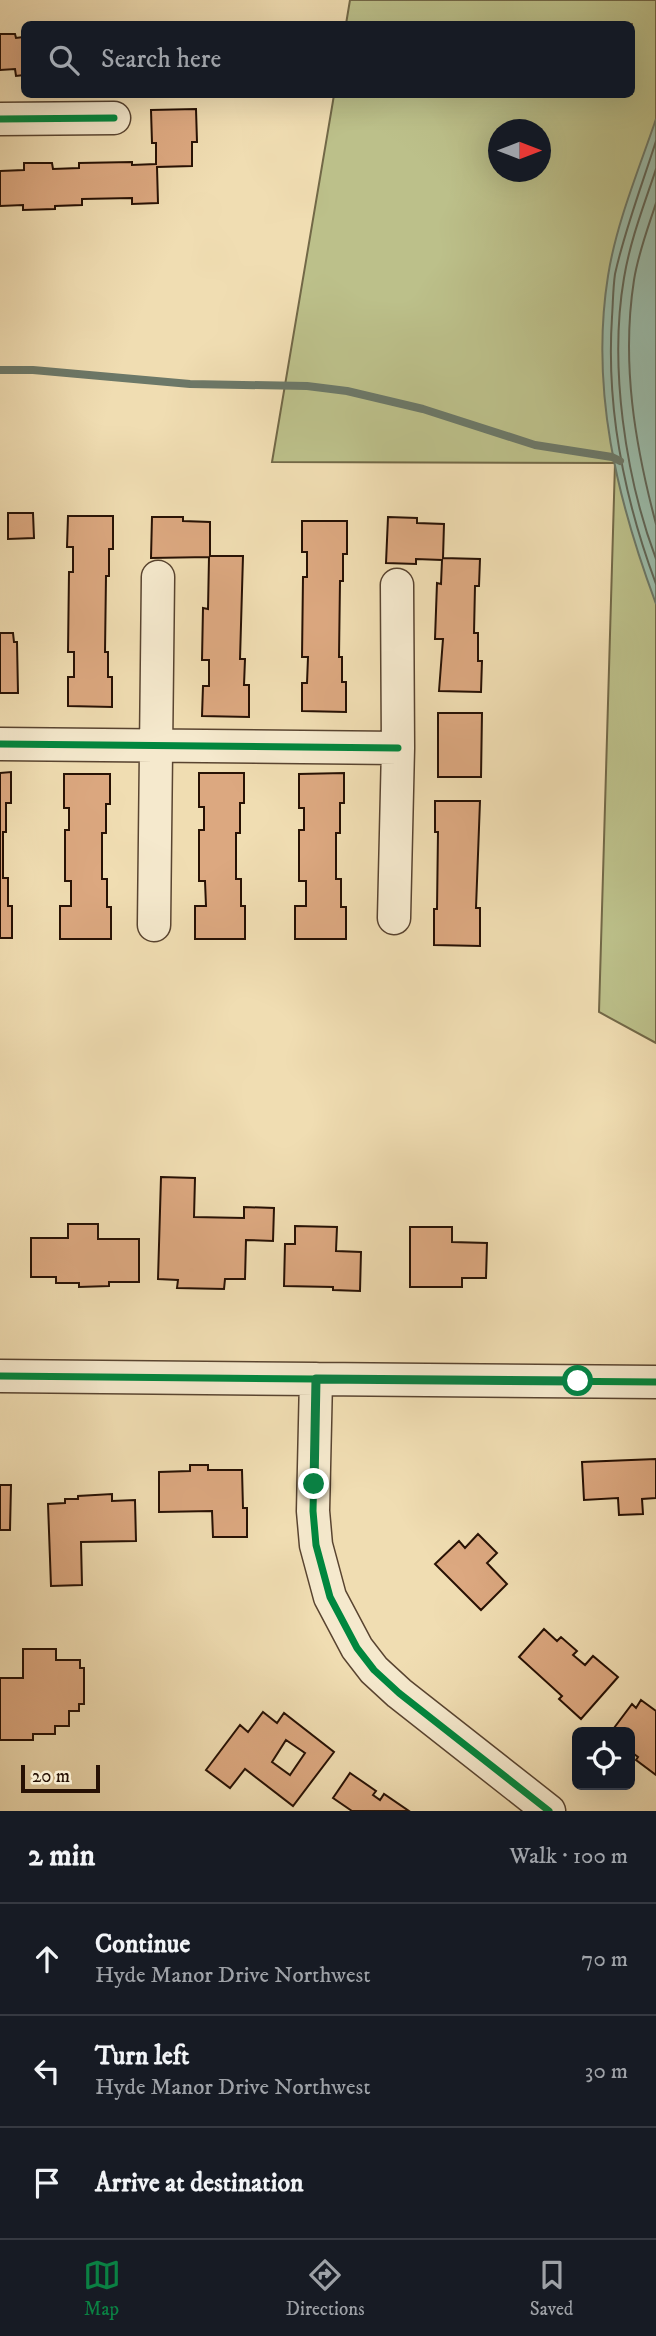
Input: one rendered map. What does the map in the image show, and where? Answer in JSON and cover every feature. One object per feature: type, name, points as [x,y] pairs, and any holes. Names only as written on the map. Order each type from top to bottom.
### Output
[{"type":"street","points":[[0,119],[114,118]]},
{"type":"street","points":[[154,925],[158,577]]},
{"type":"street","points":[[394,918],[398,748],[397,585]]},
{"type":"street","points":[[0,744],[398,748]]},
{"type":"street","points":[[0,1376],[656,1382]]},
{"type":"street","points":[[316,1379],[313,1511],[316,1545],[330,1597],[356,1648],[374,1670],[399,1693],[549,1811]]},
{"type":"green space","points":[[350,0],[656,0],[656,1043],[599,1012],[615,463],[272,462],[333,98],[635,98],[635,21],[346,21]]},
{"type":"water","points":[[656,119],[656,604],[619,484],[605,402],[602,360],[603,318],[616,237]]},
{"type":"building","points":[[0,34],[15,34],[16,38],[21,37],[21,75],[16,76],[15,69],[0,70]]},
{"type":"building","points":[[196,109],[197,142],[192,142],[192,166],[157,167],[158,203],[132,204],[132,198],[82,199],[82,205],[55,206],[55,209],[23,210],[23,205],[0,206],[0,171],[24,170],[24,163],[52,163],[53,169],[79,168],[79,163],[156,164],[151,110]]},
{"type":"building","points":[[8,513],[33,513],[34,538],[8,539]]},
{"type":"building","points":[[68,516],[113,516],[113,549],[109,549],[109,576],[106,576],[105,652],[108,652],[108,677],[112,677],[112,707],[68,706],[68,677],[74,677],[74,652],[68,652],[69,572],[73,572],[73,547],[67,547]]},
{"type":"building","points":[[152,517],[183,517],[183,521],[210,522],[210,556],[243,556],[240,659],[245,659],[244,685],[249,685],[249,717],[202,716],[203,686],[209,686],[209,660],[202,660],[203,608],[208,609],[209,557],[151,558]]},
{"type":"building","points":[[388,517],[417,518],[417,523],[444,524],[443,558],[480,559],[479,586],[475,586],[474,633],[478,633],[478,661],[482,661],[481,692],[439,691],[443,639],[435,639],[437,583],[441,584],[442,560],[416,559],[416,564],[386,563]]},
{"type":"building","points":[[302,521],[347,521],[347,554],[343,554],[343,581],[340,581],[339,657],[342,657],[342,682],[346,682],[346,712],[302,711],[302,683],[307,683],[308,657],[302,657],[303,577],[307,577],[307,552],[302,552]]},
{"type":"building","points":[[0,633],[13,633],[14,642],[17,642],[18,693],[0,693]]},
{"type":"building","points":[[438,713],[482,713],[481,777],[438,777]]},
{"type":"building","points":[[11,772],[11,803],[6,803],[6,832],[3,832],[3,878],[8,878],[8,906],[12,906],[12,938],[0,938],[0,773]]},
{"type":"building","points":[[199,773],[244,773],[240,833],[236,833],[236,879],[241,879],[241,906],[245,906],[245,939],[195,939],[195,906],[206,906],[205,881],[199,881],[199,830],[204,830],[204,807],[199,807]]},
{"type":"building","points":[[344,773],[340,833],[336,833],[336,879],[341,879],[341,907],[346,907],[346,939],[295,939],[295,906],[306,906],[306,881],[299,881],[299,830],[304,830],[304,808],[299,808],[299,774]]},
{"type":"building","points":[[64,774],[110,774],[110,804],[106,804],[106,833],[102,833],[102,879],[107,879],[107,907],[111,907],[111,939],[60,939],[60,906],[71,906],[71,881],[65,881],[65,830],[69,830],[69,808],[64,808]]},
{"type":"building","points":[[435,801],[480,801],[476,908],[480,908],[480,946],[434,945],[438,832],[435,832]]},
{"type":"building","points":[[161,1177],[195,1178],[194,1217],[244,1218],[244,1207],[274,1208],[273,1241],[246,1240],[245,1279],[225,1279],[224,1289],[177,1288],[178,1280],[158,1279]]},
{"type":"building","points":[[68,1224],[98,1224],[98,1239],[139,1239],[139,1282],[109,1282],[109,1286],[79,1287],[79,1283],[56,1283],[56,1277],[31,1277],[31,1238],[68,1238]]},
{"type":"building","points":[[295,1226],[337,1227],[336,1251],[361,1252],[360,1291],[333,1290],[333,1287],[284,1286],[285,1244],[295,1244]]},
{"type":"building","points":[[410,1227],[452,1227],[452,1242],[487,1243],[486,1278],[462,1278],[462,1287],[410,1287]]},
{"type":"building","points":[[656,1459],[656,1498],[642,1499],[643,1514],[619,1515],[618,1498],[584,1500],[582,1462]]},
{"type":"building","points":[[190,1465],[208,1465],[208,1470],[242,1470],[243,1508],[247,1508],[247,1537],[213,1537],[212,1511],[159,1512],[159,1472],[190,1471]]},
{"type":"building","points":[[0,1485],[11,1485],[10,1530],[0,1530]]},
{"type":"building","points":[[112,1494],[112,1501],[135,1500],[136,1541],[81,1542],[82,1585],[51,1586],[48,1504],[65,1503],[65,1499],[78,1499],[78,1496]]},
{"type":"building","points":[[478,1534],[497,1553],[487,1563],[507,1584],[481,1610],[435,1564],[459,1541],[465,1548]]},
{"type":"building","points":[[544,1629],[557,1641],[561,1637],[577,1651],[573,1655],[585,1665],[593,1656],[618,1677],[581,1719],[559,1699],[562,1696],[519,1657]]},
{"type":"building","points":[[23,1649],[56,1649],[56,1660],[80,1660],[80,1668],[84,1668],[84,1704],[79,1704],[79,1711],[69,1711],[69,1726],[55,1726],[55,1734],[33,1734],[33,1740],[0,1740],[0,1678],[23,1678]]},
{"type":"building","points":[[641,1700],[656,1711],[656,1775],[636,1760],[635,1727],[615,1727],[632,1704],[636,1708]]},
{"type":"building","points":[[263,1712],[277,1723],[284,1713],[334,1752],[293,1806],[245,1769],[230,1788],[206,1770],[240,1725],[248,1732]],"holes":[[[286,1740],[305,1753],[290,1775],[272,1762]]]},
{"type":"building","points":[[350,1773],[376,1791],[373,1795],[380,1800],[384,1794],[409,1811],[352,1811],[333,1798]]},
{"type":"waterway","points":[[0,370],[33,370],[190,384],[307,386],[347,391],[423,409],[535,445],[612,457],[620,461]]},
{"type":"cycle path","points":[[0,119],[114,118]]},
{"type":"cycle path","points":[[0,744],[398,748]]},
{"type":"cycle path","points":[[0,1376],[316,1379]]},
{"type":"cycle path","points":[[549,1811],[399,1693],[374,1670],[357,1648],[330,1597],[316,1545],[313,1511],[316,1379],[656,1382]]},
{"type":"route","points":[[314,1484],[316,1379],[578,1381]]}]
